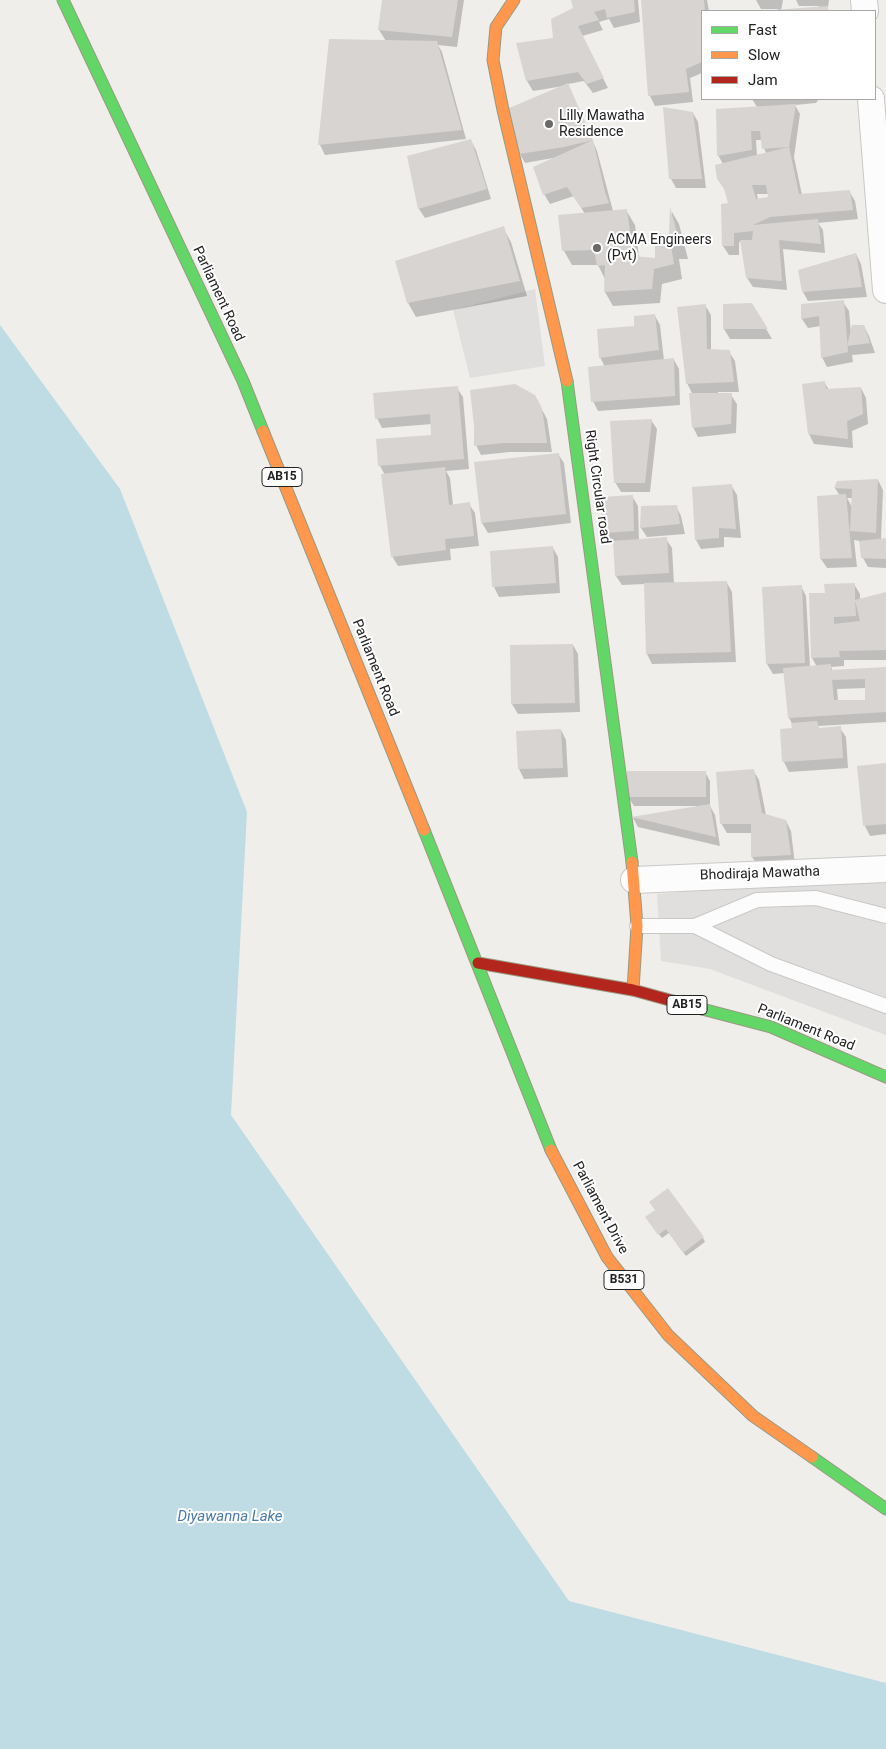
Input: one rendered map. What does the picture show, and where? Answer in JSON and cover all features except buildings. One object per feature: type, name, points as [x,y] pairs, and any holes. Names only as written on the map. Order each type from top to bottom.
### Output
[{"type":"main road","name":"Parliament Road","points":[[63,0],[243,381],[478,963],[633,990],[771,1027],[886,1077]]},
{"type":"main road","name":"Right Circular road","points":[[514,0],[496,27],[493,60],[567,381],[634,880],[637,926],[633,990]]},
{"type":"main road","name":"Parliament Drive","points":[[478,963],[550,1147],[606,1257],[668,1335],[753,1416],[886,1509]]},
{"type":"street","points":[[871,100],[886,290]]},
{"type":"street","name":"Bhodiraja Mawatha","points":[[634,880],[886,869]]},
{"type":"lane","points":[[637,926],[695,926],[757,900],[816,898],[886,916]]},
{"type":"lane","points":[[695,926],[771,964],[886,1006]]},
{"type":"shaded area","points":[[535,289],[545,366],[470,378],[453,310]]},
{"type":"shaded area","points":[[886,875],[886,1035],[710,969],[661,961],[657,894]]},
{"type":"water","name":"Diyawanna Lake","points":[[0,325],[120,489],[247,812],[231,1115],[569,1601],[886,1683],[886,1749],[0,1749]]},
{"type":"traffic: fast","points":[[63,0],[243,381],[263,431]]},
{"type":"traffic: fast","points":[[567,381],[632,862]]},
{"type":"traffic: fast","points":[[424,830],[551,1150]]},
{"type":"traffic: fast","points":[[702,1009],[771,1027],[886,1077]]},
{"type":"traffic: fast","points":[[812,1457],[886,1509]]},
{"type":"traffic: slow","points":[[514,0],[496,27],[493,60],[567,381]]},
{"type":"traffic: slow","points":[[263,431],[424,830]]},
{"type":"traffic: slow","points":[[632,862],[637,926],[633,990]]},
{"type":"traffic: slow","points":[[551,1150],[607,1257],[668,1335],[753,1416],[812,1457]]},
{"type":"traffic: jam","points":[[478,963],[633,990],[702,1009]]},
{"type":"place","name":"Lilly Mawatha Residence","points":[[549,124]]},
{"type":"place","name":"ACMA Engineers (Pvt)","points":[[597,248]]}]
